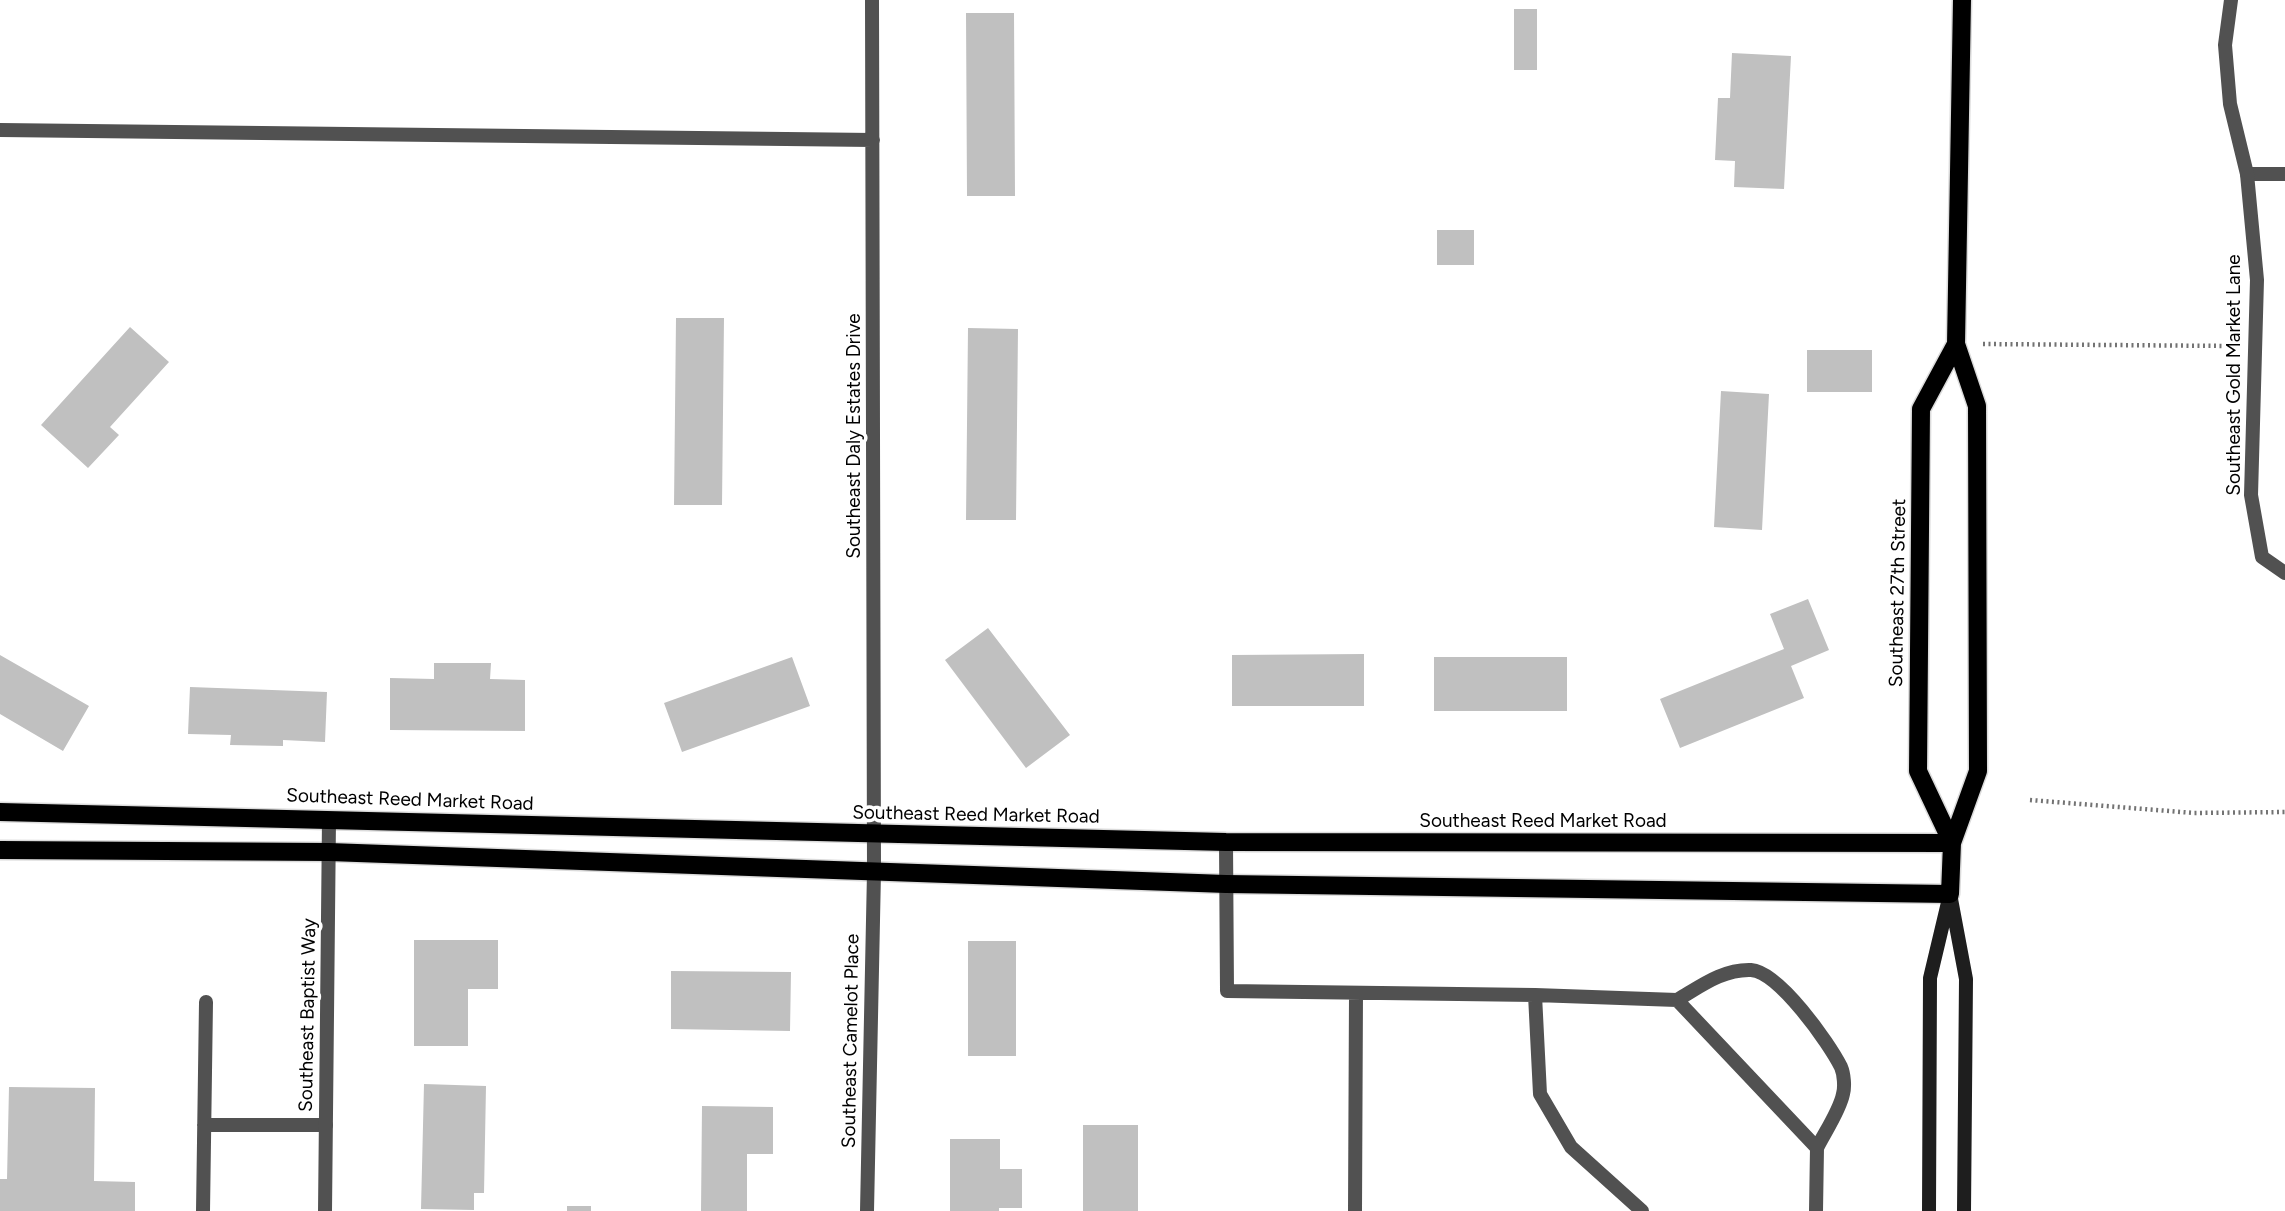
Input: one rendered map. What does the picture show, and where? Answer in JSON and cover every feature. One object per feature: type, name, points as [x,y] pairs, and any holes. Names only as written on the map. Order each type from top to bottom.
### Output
[{"type":"main road","name":"Southeast 27th Street","points":[[1929,1211],[1930,978],[1950,894],[1952,843],[1978,771],[1977,406],[1956,344],[1962,0]]},
{"type":"main road","name":"Southeast 27th Street","points":[[1952,843],[1918,771],[1918,757],[1921,409],[1956,344]]},
{"type":"main road","name":"Southeast Reed Market Road","points":[[0,812],[1226,842],[1952,843]]},
{"type":"main road","points":[[0,850],[329,852],[1226,884],[1950,894]]},
{"type":"main road","name":"Southeast 27th Street","points":[[1950,894],[1966,979],[1964,1211]]},
{"type":"street","name":"Southeast Daly Estates Drive","points":[[872,0],[874,872]]},
{"type":"street","name":"Southeast Gold Market Lane","points":[[2231,0],[2225,45],[2230,104],[2247,174],[2257,280],[2251,495],[2262,557],[2285,573]]},
{"type":"street","points":[[0,130],[873,140]]},
{"type":"street","points":[[2247,174],[2285,174]]},
{"type":"street","name":"Southeast Baptist Way","points":[[325,1211],[329,819]]},
{"type":"street","points":[[1226,842],[1227,991],[1535,995],[1678,1000],[1716,977],[1735,971],[1755,970],[1771,978],[1811,1022],[1842,1070],[1843,1094],[1818,1148],[1816,1211]]},
{"type":"street","name":"Southeast Camelot Place","points":[[867,1211],[874,872]]},
{"type":"street","points":[[1355,1211],[1356,993]]},
{"type":"street","points":[[1535,995],[1539,1094],[1571,1147],[1642,1211]]},
{"type":"street","points":[[1678,1000],[1818,1148]]},
{"type":"street","points":[[203,1211],[206,1002]]},
{"type":"street","points":[[204,1125],[326,1125]]},
{"type":"path","points":[[1956,344],[2255,346]]},
{"type":"path","points":[[2030,800],[2194,813],[2285,812]]},
{"type":"building","points":[[1514,9],[1537,9],[1537,70],[1514,70]]},
{"type":"building","points":[[966,13],[1014,13],[1015,196],[967,196]]},
{"type":"building","points":[[1732,53],[1791,56],[1784,189],[1734,187],[1735,161],[1715,160],[1718,98],[1730,98]]},
{"type":"building","points":[[1437,230],[1474,230],[1474,265],[1437,265]]},
{"type":"building","points":[[676,318],[724,318],[722,505],[674,505]]},
{"type":"building","points":[[130,327],[169,362],[110,427],[119,435],[88,468],[41,425]]},
{"type":"building","points":[[968,328],[1018,329],[1016,520],[966,520]]},
{"type":"building","points":[[1807,350],[1872,350],[1872,392],[1807,392]]},
{"type":"building","points":[[1721,391],[1769,394],[1762,530],[1714,527]]},
{"type":"building","points":[[1808,599],[1829,650],[1791,666],[1804,698],[1680,748],[1660,699],[1784,649],[1770,614]]},
{"type":"building","points":[[988,628],[1070,735],[1026,768],[945,660]]},
{"type":"building","points":[[1364,654],[1364,706],[1232,706],[1232,655]]},
{"type":"building","points":[[0,655],[89,706],[63,751],[0,714]]},
{"type":"building","points":[[792,657],[810,706],[682,752],[664,703]]},
{"type":"building","points":[[1434,657],[1567,657],[1567,711],[1434,711]]},
{"type":"building","points":[[434,663],[491,663],[490,679],[525,680],[525,731],[390,730],[390,678],[434,679]]},
{"type":"building","points":[[190,687],[327,692],[325,742],[283,740],[283,746],[230,745],[231,735],[188,734]]},
{"type":"building","points":[[414,940],[498,940],[498,989],[468,989],[468,1046],[414,1046]]},
{"type":"building","points":[[968,941],[1016,941],[1016,1056],[968,1056]]},
{"type":"building","points":[[671,971],[791,972],[790,1031],[671,1029]]},
{"type":"building","points":[[424,1084],[486,1086],[484,1193],[474,1193],[474,1210],[421,1209]]},
{"type":"building","points":[[9,1087],[95,1088],[94,1181],[135,1182],[135,1211],[0,1211],[0,1179],[7,1179]]},
{"type":"building","points":[[702,1106],[773,1107],[773,1154],[747,1154],[747,1211],[701,1211]]},
{"type":"building","points":[[1083,1125],[1138,1125],[1138,1211],[1083,1211]]},
{"type":"building","points":[[950,1139],[1000,1139],[1000,1169],[1022,1169],[1022,1208],[950,1211]]},
{"type":"building","points":[[567,1206],[591,1206],[591,1211],[567,1211]]}]
